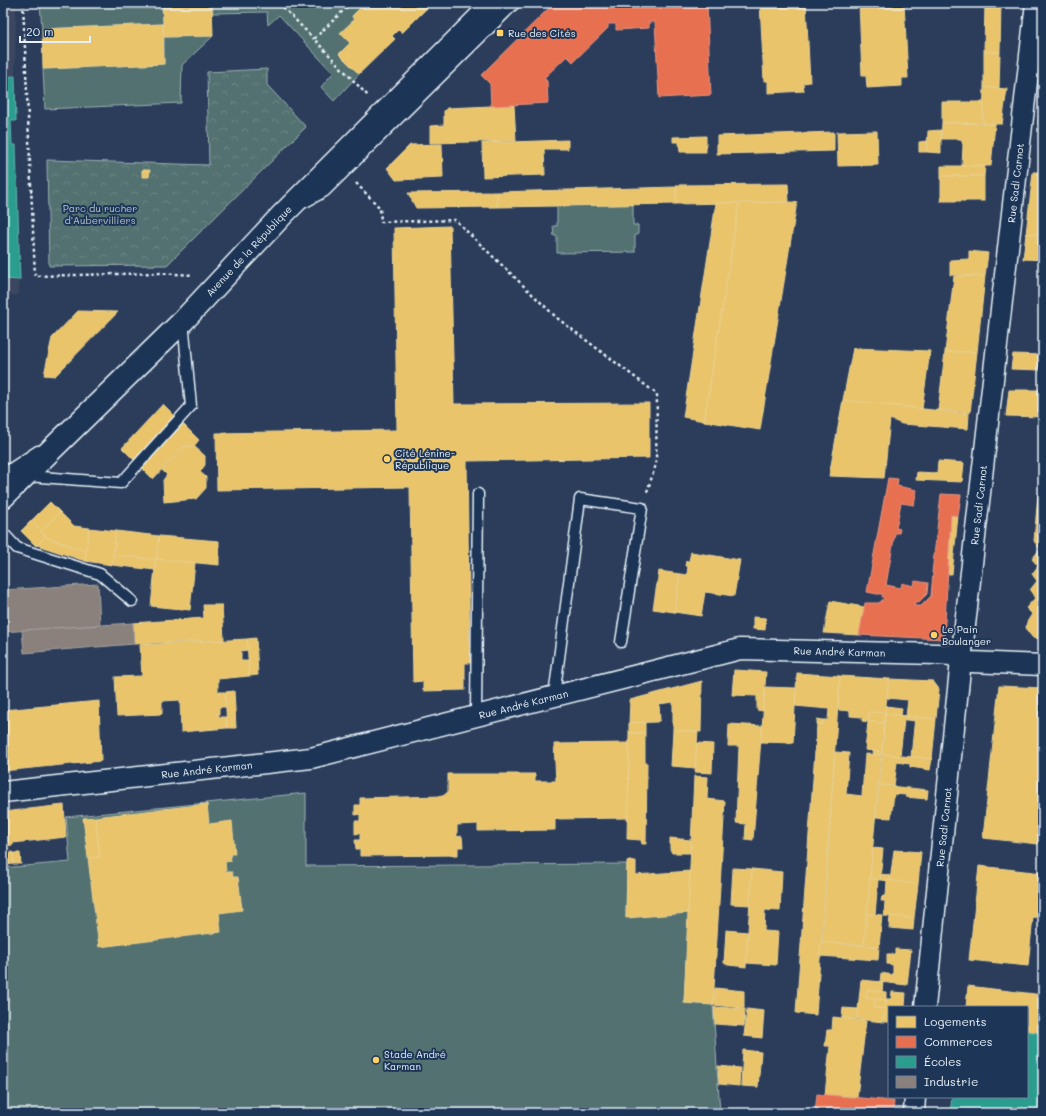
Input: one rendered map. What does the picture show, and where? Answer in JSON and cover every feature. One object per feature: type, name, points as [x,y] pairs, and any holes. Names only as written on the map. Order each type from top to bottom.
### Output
[{"type":"main road","name":"Avenue de la République","points":[[3,497],[184,321],[282,215],[494,3]]},
{"type":"street","name":"Rue Sadi Carnot","points":[[925,1006],[961,660],[1036,3]]},
{"type":"street","name":"Rue André Karman","points":[[3,792],[311,758],[740,649],[937,654],[951,655],[961,660],[971,662],[1043,665]]},
{"type":"street","points":[[914,1113],[915,1098]]},
{"type":"lane","points":[[282,215],[325,191],[515,3]]},
{"type":"lane","points":[[25,475],[121,483],[191,406],[184,321]]},
{"type":"lane","points":[[3,474],[75,426]]},
{"type":"lane","points":[[476,716],[478,494]]},
{"type":"lane","points":[[554,696],[580,500],[642,508],[621,642]]},
{"type":"lane","points":[[3,532],[17,548],[100,574],[132,601]]},
{"type":"path","points":[[23,3],[36,276],[159,273],[224,278]]},
{"type":"path","points":[[279,3],[384,113]]},
{"type":"path","points":[[314,39],[351,3]]},
{"type":"path","points":[[345,171],[380,208],[381,222],[455,220],[558,318],[657,394],[656,464],[642,508]]},
{"type":"shaded area","points":[[16,3],[16,121],[11,121],[12,145],[16,145],[19,295],[3,295],[3,4]]},
{"type":"green space","points":[[40,3],[162,3],[163,24],[42,29]]},
{"type":"green space","points":[[212,3],[372,3],[366,9],[363,6],[352,16],[354,20],[341,33],[350,43],[339,54],[359,74],[334,101],[321,87],[333,73],[279,15],[268,25],[267,12],[213,13]]},
{"type":"green space","points":[[213,36],[182,65],[181,103],[45,109],[43,69],[164,64],[164,37]]},
{"type":"green space","name":"Parc du rucher d'Aubervilliers","points":[[267,69],[267,85],[306,127],[167,265],[49,266],[47,160],[209,165],[207,72]]},
{"type":"green space","points":[[633,204],[633,225],[638,225],[638,235],[635,235],[635,252],[557,253],[557,236],[554,236],[553,226],[557,226],[557,206]]},
{"type":"green space","points":[[306,793],[306,866],[627,864],[626,917],[689,913],[684,1003],[713,1005],[720,1113],[3,1113],[3,868],[70,862],[66,817]]},
{"type":"building: Logements","points":[[162,3],[212,3],[213,36],[164,37]]},
{"type":"building: Logements","points":[[372,3],[432,3],[402,33],[399,29],[392,36],[395,39],[359,74],[339,54],[350,43],[340,33],[354,20],[352,16],[363,5],[366,9]]},
{"type":"building: Logements","points":[[760,3],[806,3],[810,82],[803,83],[804,91],[768,93],[768,81],[764,81]]},
{"type":"building: Logements","points":[[859,3],[904,3],[908,78],[902,78],[902,86],[867,88],[866,76],[862,76]]},
{"type":"building: Logements","points":[[985,3],[1001,3],[1000,52],[984,52]]},
{"type":"building: Logements","points":[[163,24],[164,64],[43,69],[42,29]]},
{"type":"building: Logements","points":[[984,52],[1000,52],[999,89],[984,87]]},
{"type":"building: Logements","points":[[984,87],[1007,89],[1002,124],[983,124]]},
{"type":"building: Logements","points":[[942,102],[983,102],[983,123],[942,123]]},
{"type":"building: Logements","points":[[514,105],[516,141],[430,143],[430,126],[444,125],[444,111],[447,108]]},
{"type":"building: Logements","points":[[1040,108],[1043,109],[1043,124],[1038,124]]},
{"type":"building: Logements","points":[[942,123],[995,124],[991,166],[962,166],[963,145],[961,139],[941,139]]},
{"type":"building: Logements","points":[[941,130],[941,153],[927,152],[928,131]]},
{"type":"building: Logements","points":[[877,131],[878,165],[838,166],[837,132]]},
{"type":"building: Logements","points":[[834,132],[834,151],[717,154],[717,136]]},
{"type":"building: Logements","points":[[706,136],[706,152],[680,152],[679,142],[673,142],[673,137]]},
{"type":"building: Logements","points":[[568,140],[568,149],[544,149],[545,175],[483,177],[482,143]]},
{"type":"building: Logements","points":[[927,141],[927,152],[919,152],[919,142]]},
{"type":"building: Logements","points":[[442,144],[443,178],[396,180],[387,168],[410,145]]},
{"type":"building: Logements","points":[[941,166],[985,166],[984,176],[941,176]]},
{"type":"building: Logements","points":[[142,170],[150,170],[149,177],[142,177]]},
{"type":"building: Logements","points":[[1033,172],[1043,172],[1043,234],[1026,234]]},
{"type":"building: Logements","points":[[941,176],[984,176],[984,201],[941,201]]},
{"type":"building: Logements","points":[[788,184],[789,202],[676,204],[676,185]]},
{"type":"building: Logements","points":[[676,187],[676,204],[497,207],[497,192]]},
{"type":"building: Logements","points":[[497,192],[497,207],[416,208],[408,193]]},
{"type":"building: Logements","points":[[797,202],[760,430],[704,421],[739,203]]},
{"type":"building: Logements","points":[[716,203],[739,203],[704,421],[683,417]]},
{"type":"building: Logements","name":"Cité Lénine- République","points":[[450,226],[454,404],[649,403],[649,458],[467,461],[470,663],[465,663],[465,690],[423,691],[423,681],[413,682],[410,487],[217,490],[216,433],[397,430],[394,228]]},
{"type":"building: Logements","points":[[1026,234],[1043,234],[1043,260],[1023,259]]},
{"type":"building: Logements","points":[[969,251],[988,253],[985,276],[950,275],[950,260],[969,259]]},
{"type":"building: Logements","points":[[954,276],[985,276],[977,352],[945,352]]},
{"type":"building: Logements","points":[[78,311],[118,312],[55,376],[44,375],[52,338]]},
{"type":"building: Logements","points":[[853,348],[930,351],[922,409],[843,400]]},
{"type":"building: Logements","points":[[945,352],[977,352],[970,413],[938,410]]},
{"type":"building: Logements","points":[[1013,354],[1043,355],[1043,374],[1041,374],[1041,370],[1011,369]]},
{"type":"building: Logements","points":[[1009,390],[1043,390],[1043,417],[1006,416]]},
{"type":"building: Logements","points":[[843,400],[969,414],[968,429],[902,424],[890,419],[884,478],[829,476]]},
{"type":"building: Logements","points":[[163,404],[199,440],[194,446],[183,447],[153,479],[122,448]]},
{"type":"building: Logements","points":[[194,446],[205,456],[205,465],[200,472],[206,477],[206,488],[196,499],[164,502],[163,480],[167,475],[162,470],[183,447]]},
{"type":"building: Logements","points":[[938,461],[964,463],[962,482],[916,480],[917,472],[937,473]]},
{"type":"building: Logements","points":[[1038,494],[1043,494],[1043,639],[1033,638],[1026,627],[1032,614],[1026,608],[1035,598],[1030,590],[1037,581],[1032,574],[1038,566],[1032,559],[1040,549],[1034,541]]},
{"type":"building: Logements","points":[[50,502],[60,512],[41,531],[31,521]]},
{"type":"building: Logements","points":[[60,512],[74,526],[89,528],[86,551],[45,537],[46,536],[41,531]]},
{"type":"building: Logements","points":[[951,515],[958,516],[952,574],[948,574]]},
{"type":"building: Logements","points":[[31,521],[46,536],[36,546],[21,531]]},
{"type":"building: Logements","points":[[89,528],[116,531],[112,565],[85,561]]},
{"type":"building: Logements","points":[[116,531],[159,536],[156,560],[113,555]]},
{"type":"building: Logements","points":[[159,536],[219,541],[219,565],[156,559]]},
{"type":"building: Logements","points":[[45,537],[86,551],[85,561],[37,545]]},
{"type":"building: Logements","points":[[691,552],[740,560],[734,596],[705,592],[701,616],[674,612],[680,574],[687,575],[688,566],[685,566],[686,561],[689,561]]},
{"type":"building: Logements","points":[[113,555],[156,560],[155,570],[112,565]]},
{"type":"building: Logements","points":[[156,559],[195,563],[190,610],[151,606]]},
{"type":"building: Logements","points":[[659,571],[680,574],[674,612],[653,609]]},
{"type":"building: Logements","points":[[830,601],[864,607],[859,635],[824,633]]},
{"type":"building: Logements","points":[[203,605],[222,605],[224,640],[134,644],[133,623],[204,618]]},
{"type":"building: Logements","points":[[753,617],[766,618],[765,630],[753,629]]},
{"type":"building: Logements","points":[[256,638],[258,675],[249,676],[247,639]]},
{"type":"building: Logements","points":[[247,639],[248,650],[241,651],[241,661],[249,661],[249,676],[218,679],[218,692],[225,692],[226,707],[219,707],[219,717],[227,717],[227,728],[181,732],[180,700],[162,701],[162,714],[117,716],[115,677],[142,676],[140,645]]},
{"type":"building: Logements","points":[[734,670],[766,672],[763,711],[757,710],[757,696],[732,695]]},
{"type":"building: Logements","points":[[797,673],[840,676],[816,1015],[796,1013],[817,724],[823,724],[823,720],[828,720],[829,709],[795,706]]},
{"type":"building: Logements","points":[[840,676],[889,679],[885,713],[869,712],[868,722],[862,721],[862,717],[850,716],[850,711],[838,710]]},
{"type":"building: Logements","points":[[889,679],[933,681],[939,689],[936,719],[906,716],[908,700],[887,698]]},
{"type":"building: Logements","points":[[702,681],[701,732],[673,730],[673,702],[659,704],[660,720],[657,722],[629,723],[630,700]]},
{"type":"building: Logements","points":[[999,686],[1043,688],[1043,800],[1038,844],[983,838]]},
{"type":"building: Logements","points":[[765,687],[796,688],[793,743],[761,742]]},
{"type":"building: Logements","points":[[234,691],[236,728],[227,728],[225,692]]},
{"type":"building: Logements","points":[[99,701],[101,761],[3,771],[3,710]]},
{"type":"building: Logements","points":[[886,706],[902,708],[901,716],[885,714]]},
{"type":"building: Logements","points":[[869,712],[885,713],[884,723],[868,722]]},
{"type":"building: Logements","points":[[885,714],[908,716],[907,720],[904,720],[900,756],[882,754]]},
{"type":"building: Logements","points":[[908,716],[915,717],[915,721],[907,720]]},
{"type":"building: Logements","points":[[915,717],[936,719],[932,759],[911,757]]},
{"type":"building: Logements","points":[[817,719],[823,720],[823,724],[817,724]]},
{"type":"building: Logements","points":[[645,722],[645,733],[629,733],[629,723]]},
{"type":"building: Logements","points":[[868,722],[884,723],[882,752],[865,750]]},
{"type":"building: Logements","points":[[729,724],[762,726],[753,840],[745,839],[746,824],[736,823],[739,746],[728,746]]},
{"type":"building: Logements","points":[[673,730],[698,732],[695,768],[671,766]]},
{"type":"building: Logements","points":[[629,733],[645,733],[645,763],[647,763],[646,844],[642,844],[641,840],[627,839]]},
{"type":"building: Logements","points":[[629,743],[628,818],[555,819],[555,830],[478,831],[478,824],[457,825],[457,837],[462,836],[463,847],[458,847],[458,855],[360,856],[360,849],[356,849],[355,840],[360,840],[360,833],[355,834],[355,821],[360,821],[360,814],[355,815],[355,805],[360,805],[360,798],[443,796],[448,792],[448,774],[535,774],[535,781],[556,781],[554,744]]},
{"type":"building: Logements","points":[[697,743],[713,744],[712,773],[695,772]]},
{"type":"building: Logements","points":[[873,751],[882,752],[881,755],[872,754]]},
{"type":"building: Logements","points":[[835,752],[849,753],[846,794],[862,796],[865,754],[881,755],[864,945],[822,942]]},
{"type":"building: Logements","points":[[882,754],[932,759],[930,770],[910,767],[910,764],[897,762],[894,786],[879,785]]},
{"type":"building: Logements","points":[[694,776],[708,777],[707,799],[725,801],[713,1005],[684,1003]]},
{"type":"building: Logements","points":[[879,785],[928,790],[927,799],[894,794],[891,818],[876,817]]},
{"type":"building: Logements","points":[[207,804],[209,824],[232,821],[235,854],[230,854],[231,861],[225,862],[226,872],[232,872],[233,877],[238,877],[242,910],[219,913],[221,932],[99,947],[88,858],[100,857],[95,817]]},
{"type":"building: Logements","points":[[64,805],[66,837],[13,843],[13,845],[3,846],[3,812]]},
{"type":"building: Logements","points":[[95,817],[100,857],[88,858],[83,818]]},
{"type":"building: Logements","points":[[670,838],[691,840],[690,853],[672,853],[670,849]]},
{"type":"building: Logements","points":[[873,848],[883,849],[880,880],[870,879]]},
{"type":"building: Logements","points":[[894,850],[921,852],[918,884],[890,881]]},
{"type":"building: Logements","points":[[13,852],[14,864],[3,865],[3,853]]},
{"type":"building: Logements","points":[[13,853],[20,853],[21,864],[14,864]]},
{"type":"building: Logements","points":[[627,861],[636,861],[636,875],[690,871],[688,913],[626,918]]},
{"type":"building: Logements","points":[[979,866],[1043,873],[1043,918],[1033,917],[1028,966],[969,960]]},
{"type":"building: Logements","points":[[733,868],[752,869],[750,905],[731,904]]},
{"type":"building: Logements","points":[[752,869],[782,872],[780,911],[765,910],[764,931],[778,932],[776,965],[746,963]]},
{"type":"building: Logements","points":[[881,874],[891,877],[890,881],[880,880]]},
{"type":"building: Logements","points":[[870,879],[878,879],[875,915],[867,914]]},
{"type":"building: Logements","points":[[887,880],[918,884],[914,918],[884,916],[885,901],[881,901],[882,896],[886,896]]},
{"type":"building: Logements","points":[[867,914],[882,915],[879,947],[864,945]]},
{"type":"building: Logements","points":[[890,916],[914,918],[913,930],[889,928]]},
{"type":"building: Logements","points":[[726,930],[748,932],[746,967],[728,965],[724,963]]},
{"type":"building: Logements","points":[[821,942],[879,947],[878,960],[820,956]]},
{"type":"building: Logements","points":[[895,949],[911,950],[907,985],[880,982],[881,973],[893,975],[893,965],[887,964],[887,954],[895,954]]},
{"type":"building: Logements","points":[[861,980],[883,982],[882,992],[867,990],[866,998],[875,999],[874,1008],[885,1008],[883,1022],[857,1019]]},
{"type":"building: Logements","points":[[968,986],[1043,995],[1043,1034],[1028,1031],[1028,1006],[966,1006]]},
{"type":"building: Logements","points":[[715,988],[744,991],[744,1008],[713,1005]]},
{"type":"building: Logements","points":[[867,990],[886,992],[886,1000],[866,998]]},
{"type":"building: Logements","points":[[892,992],[906,993],[905,1006],[888,1006],[888,1022],[883,1022],[886,999],[891,999]]},
{"type":"building: Logements","points":[[875,999],[886,1000],[885,1008],[874,1008]]},
{"type":"building: Logements","points":[[714,1007],[745,1009],[744,1026],[715,1024]]},
{"type":"building: Logements","points":[[843,1008],[858,1009],[857,1019],[842,1018]]},
{"type":"building: Logements","points":[[747,1009],[764,1011],[762,1038],[744,1036]]},
{"type":"building: Logements","points":[[833,1017],[866,1021],[857,1097],[825,1095],[830,1046],[825,1046],[827,1030],[832,1030]]},
{"type":"building: Logements","points":[[743,1050],[761,1052],[758,1087],[741,1086]]},
{"type":"building: Logements","points":[[718,1066],[740,1068],[739,1086],[719,1084]]},
{"type":"building: Commerces","points":[[554,3],[707,3],[711,95],[659,98],[655,22],[649,22],[649,28],[616,30],[616,24],[608,24],[608,28],[573,62],[567,56],[544,78],[547,81],[548,103],[491,106],[490,84],[481,75]]},
{"type":"building: Commerces","points":[[888,478],[898,479],[897,486],[917,490],[914,505],[901,503],[896,528],[900,529],[899,533],[895,533],[886,585],[901,588],[902,583],[914,586],[915,581],[928,583],[927,594],[919,602],[915,602],[914,606],[921,606],[931,596],[932,573],[941,494],[961,495],[958,516],[951,515],[944,639],[859,635],[865,603],[879,603],[884,599],[882,596],[883,594],[867,592]]},
{"type":"building: Commerces","points":[[817,1094],[894,1101],[893,1113],[815,1113]]},
{"type":"building: Écoles","points":[[15,76],[16,121],[11,121],[12,145],[16,145],[20,280],[3,279],[3,77]]},
{"type":"building: Écoles","points":[[1028,1031],[1043,1034],[1043,1091],[1041,1091],[1037,1113],[950,1113],[952,1098],[1028,1098]]},
{"type":"building: Industrie","points":[[98,584],[100,625],[3,632],[3,590]]},
{"type":"building: Industrie","points":[[133,623],[134,644],[24,653],[22,630]]},
{"type":"place","name":"Rue des Cités","points":[[500,33]]},
{"type":"place","name":"Cité Lénine- République","points":[[387,459]]},
{"type":"place","name":"Le Pain Boulanger","points":[[934,635]]},
{"type":"place","name":"Stade André Karman","points":[[376,1060]]}]
